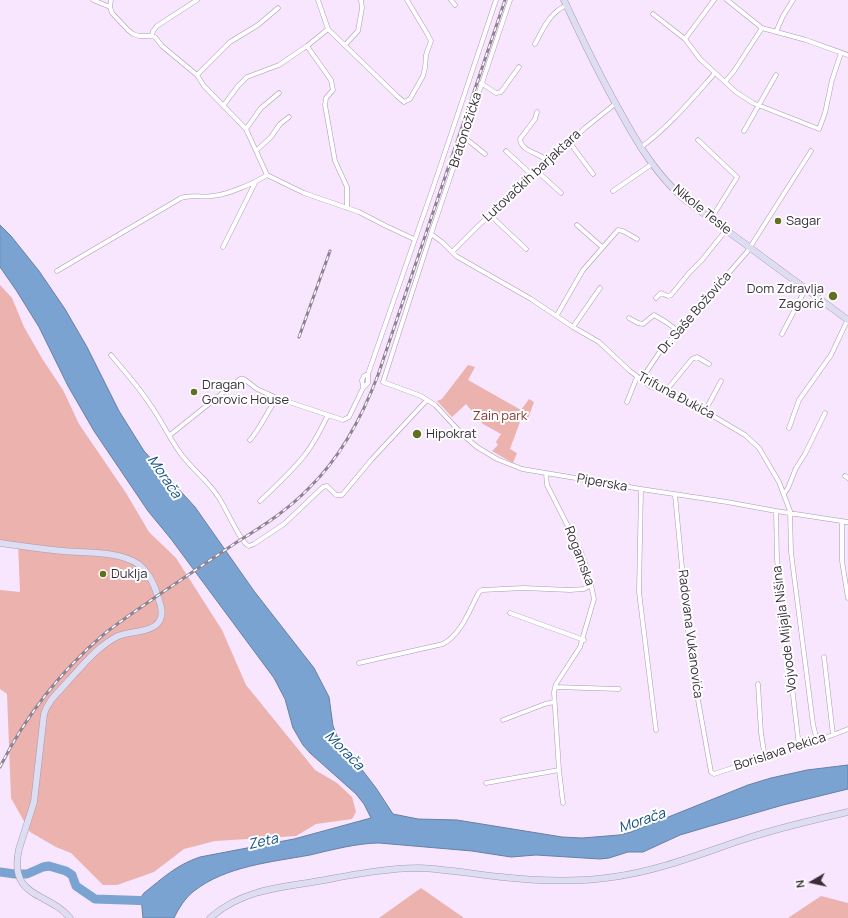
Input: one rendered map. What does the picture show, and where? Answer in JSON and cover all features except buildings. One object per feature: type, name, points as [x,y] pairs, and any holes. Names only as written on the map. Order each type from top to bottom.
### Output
[{"type":"street","points":[[93,0],[110,7]]},
{"type":"street","points":[[112,0],[110,7],[112,13],[133,34],[155,37],[162,46],[197,75],[204,86],[246,129],[257,150],[267,175],[304,193],[359,212],[414,239]]},
{"type":"street","points":[[152,36],[158,26],[197,0]]},
{"type":"street","points":[[318,0],[328,29],[403,101],[409,100],[422,76],[425,68],[426,55],[431,41],[407,0]]},
{"type":"street","points":[[346,45],[358,31],[362,8],[361,0]]},
{"type":"street","points":[[451,0],[455,5]]},
{"type":"street","points":[[170,435],[240,379],[244,379],[257,389],[277,398],[343,420],[347,419],[352,412],[363,388],[362,380],[364,376],[368,374],[496,0]]},
{"type":"street","name":"Bratonožićka","points":[[431,234],[510,0]]},
{"type":"street","points":[[685,39],[714,0]]},
{"type":"street","points":[[727,0],[762,28],[806,40],[848,55]]},
{"type":"street","points":[[776,32],[783,16],[793,0]]},
{"type":"street","points":[[535,44],[549,18],[565,3]]},
{"type":"street","name":"Nikole Tesle","points":[[565,3],[615,104],[640,148],[675,190],[711,219],[848,320]]},
{"type":"street","points":[[197,75],[230,42],[258,25],[278,8]]},
{"type":"street","points":[[653,14],[685,39],[700,59],[736,92],[759,105],[819,129],[825,113],[832,80],[841,53]]},
{"type":"street","points":[[725,82],[734,71],[762,28]]},
{"type":"street","points":[[223,106],[247,77],[279,65],[307,46],[328,29]]},
{"type":"street","points":[[307,46],[331,80],[333,87],[333,90],[326,98],[325,105],[335,161],[347,187],[347,208]]},
{"type":"street","points":[[481,83],[496,93],[501,92],[519,67]]},
{"type":"street","points":[[640,148],[652,139],[670,121],[715,73]]},
{"type":"street","points":[[744,132],[776,75]]},
{"type":"street","points":[[246,129],[261,108],[279,93]]},
{"type":"street","name":"Lutovačkih barjaktara","points":[[452,252],[585,128],[615,104]]},
{"type":"street","points":[[537,112],[535,119],[520,139],[520,143],[523,147],[538,154],[549,162]]},
{"type":"street","points":[[257,150],[271,137],[280,124],[289,117]]},
{"type":"street","points":[[464,137],[484,154]]},
{"type":"street","points":[[698,140],[737,177],[711,219]]},
{"type":"street","points":[[570,143],[593,174]]},
{"type":"street","points":[[506,151],[533,176]]},
{"type":"street","name":"Dr. Saše Božovića","points":[[627,402],[639,378],[750,248],[811,151]]},
{"type":"street","points":[[614,191],[652,164]]},
{"type":"street","points":[[538,172],[561,193]]},
{"type":"street","points":[[57,271],[181,198],[188,196],[213,196],[255,183],[267,175]]},
{"type":"street","points":[[223,247],[255,183]]},
{"type":"street","points":[[490,215],[526,249]]},
{"type":"street","points":[[577,225],[602,247]]},
{"type":"street","points":[[557,315],[584,270],[618,230],[623,231],[637,239]]},
{"type":"street","points":[[656,298],[661,293],[668,296],[671,295],[726,230]]},
{"type":"street","points":[[431,234],[452,252]]},
{"type":"street","name":"Piperska","points":[[431,234],[382,381],[421,396],[435,405],[468,440],[481,450],[516,466],[546,472],[641,490],[727,502],[790,514],[848,522]]},
{"type":"street","name":"Trifuna Đukića","points":[[452,252],[456,256],[531,299],[573,327],[599,342],[630,372],[651,387],[705,411],[745,435],[755,443],[771,468],[784,494],[790,514],[792,560],[812,724],[817,741]]},
{"type":"street","points":[[573,327],[600,288]]},
{"type":"street","points":[[782,334],[806,288]]},
{"type":"street","points":[[629,318],[643,324],[652,315],[654,315],[678,331]]},
{"type":"street","points":[[789,428],[799,400],[830,355],[848,320]]},
{"type":"street","points":[[111,355],[148,402],[170,435],[174,445],[187,463],[217,495],[233,522],[238,535],[245,545],[249,546],[284,524],[324,487],[328,486],[336,495],[342,495],[427,400]]},
{"type":"street","points":[[665,392],[692,359],[696,357],[709,364]]},
{"type":"street","points":[[705,411],[721,381]]},
{"type":"street","points":[[250,440],[258,431],[268,410],[277,398]]},
{"type":"street","points":[[784,494],[825,413]]},
{"type":"street","points":[[260,501],[293,469],[305,454],[328,415]]},
{"type":"street","name":"Rogamska","points":[[546,472],[547,484],[581,552],[591,585],[594,602],[584,640],[555,687],[554,702],[563,803]]},
{"type":"street","points":[[641,490],[639,592],[656,730]]},
{"type":"street","name":"Radovana Vukanovića","points":[[675,495],[691,661],[712,773]]},
{"type":"street","name":"Vojvode Mijajla Nišina","points":[[776,511],[777,560],[799,746]]},
{"type":"street","points":[[842,522],[842,561],[848,598]]},
{"type":"street","points":[[0,543],[126,558],[141,566],[150,577],[158,595],[162,612],[161,619],[156,626],[120,635],[88,658],[49,703],[43,722],[34,802],[18,849],[18,868],[20,880],[25,888],[63,911],[70,918]]},
{"type":"street","points":[[359,663],[434,646],[448,641],[459,629],[479,592],[482,590],[524,588],[570,590],[584,589],[591,585]]},
{"type":"street","points":[[510,612],[584,640]]},
{"type":"street","points":[[824,657],[833,735]]},
{"type":"street","points":[[758,684],[762,745],[765,758]]},
{"type":"street","points":[[555,687],[619,689]]},
{"type":"street","points":[[503,720],[554,702]]},
{"type":"street","name":"Borislava Pekica","points":[[712,773],[717,773],[765,758],[848,729]]},
{"type":"street","points":[[486,783],[559,770]]},
{"type":"street","points":[[210,918],[232,902],[258,891],[399,869],[427,869],[509,878],[556,881],[591,880],[622,876],[668,865],[773,830],[848,812]]},
{"type":"green space","name":"Duklja","points":[[0,285],[12,298],[24,327],[43,360],[63,390],[79,424],[126,493],[149,532],[176,558],[222,630],[246,685],[315,770],[337,783],[352,797],[356,812],[352,819],[316,824],[296,836],[215,841],[184,849],[154,872],[117,885],[103,885],[71,853],[56,847],[30,832],[11,798],[7,694],[0,689],[0,590],[20,592],[18,543],[0,541]]},
{"type":"green space","name":"Zain park","points":[[468,365],[475,367],[468,380],[521,410],[529,399],[534,402],[527,421],[521,419],[510,449],[517,453],[513,463],[492,451],[498,445],[496,442],[501,434],[483,424],[466,404],[452,417],[437,401],[442,399]]},
{"type":"green space","points":[[421,888],[464,918],[379,918]]},
{"type":"green space","points":[[821,896],[848,903],[848,918],[788,918]]},
{"type":"water","name":"Morača","points":[[0,225],[11,236],[39,271],[65,309],[87,347],[119,411],[144,451],[195,507],[254,591],[314,668],[329,697],[333,726],[337,736],[376,788],[393,814],[418,819],[457,820],[562,837],[582,838],[619,835],[631,832],[748,785],[807,770],[848,765],[848,789],[783,805],[680,835],[643,852],[628,852],[609,858],[600,859],[536,855],[511,857],[472,851],[379,843],[353,845],[235,870],[220,876],[194,891],[182,903],[174,918],[143,918],[141,897],[144,893],[170,872],[191,860],[294,839],[371,818],[364,804],[356,794],[303,745],[293,728],[285,699],[274,678],[171,539],[148,511],[94,431],[68,386],[39,327],[0,267]]},
{"type":"waterway","points":[[0,872],[27,874],[49,866],[66,871],[72,875],[76,886],[95,899],[154,901]]},
{"type":"railway","points":[[0,767],[21,730],[45,696],[73,664],[103,635],[157,596],[284,511],[320,476],[341,450],[358,421],[378,375],[505,0]]},
{"type":"railway","points":[[299,337],[330,251]]},
{"type":"place","name":"Sagar","points":[[778,221]]},
{"type":"place","name":"Dom Zdravlja Zagorić","points":[[833,296]]},
{"type":"place","name":"Dragan Gorovic House","points":[[194,392]]},
{"type":"place","name":"Hipokrat","points":[[417,434]]},
{"type":"place","name":"Duklja","points":[[103,574]]},
{"type":"water label","name":"Zeta","points":[[263,842]]}]
